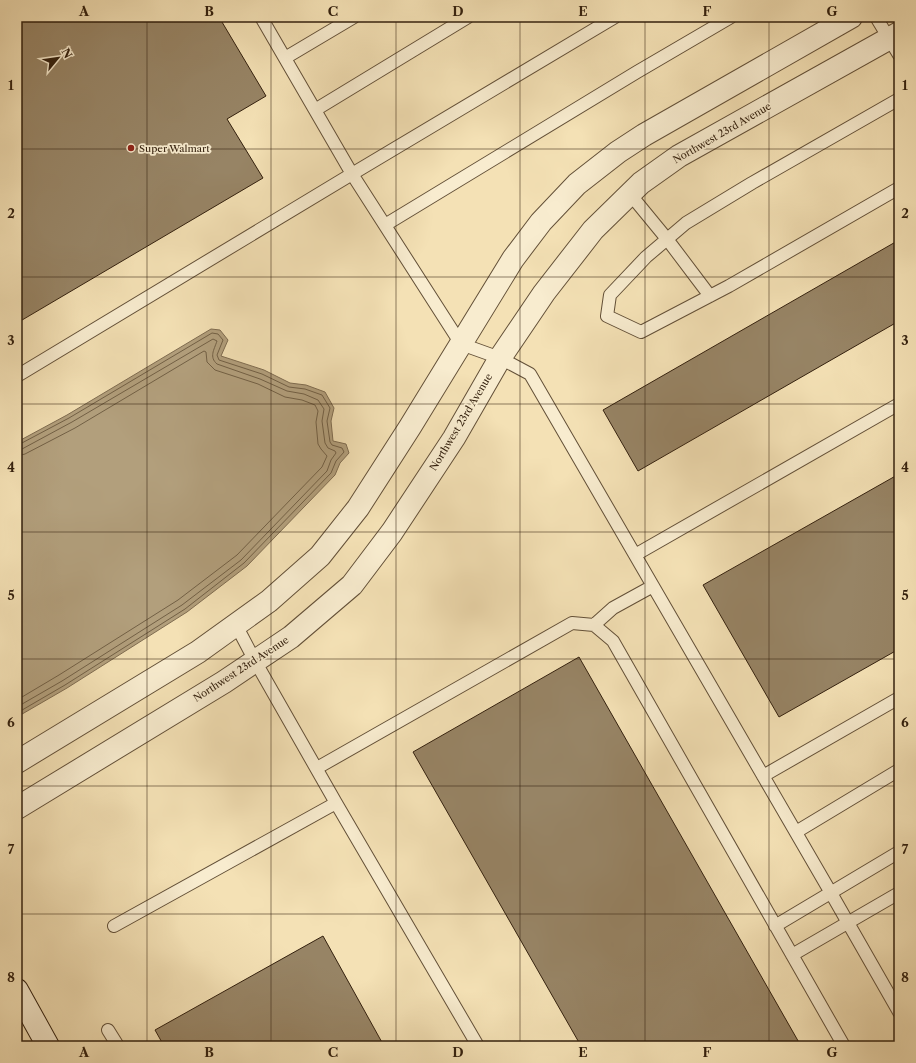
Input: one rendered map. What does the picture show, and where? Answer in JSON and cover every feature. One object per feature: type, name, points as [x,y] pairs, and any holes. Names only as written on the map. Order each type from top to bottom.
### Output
[{"type":"street","points":[[17,762],[198,652],[269,601],[320,556],[358,508],[513,259],[541,222],[577,184],[618,152],[644,135],[852,17]]},
{"type":"street","name":"Northwest 23rd Avenue","points":[[17,808],[224,682],[291,637],[352,585],[392,532],[454,438],[500,358],[544,292],[593,230],[641,183],[679,156],[896,42]]},
{"type":"street","points":[[17,990],[48,1046]]},
{"type":"lane","points":[[261,17],[352,174],[461,344],[500,358],[530,374],[764,776],[899,1012]]},
{"type":"lane","points":[[285,58],[354,17]]},
{"type":"lane","points":[[315,110],[468,17]]},
{"type":"lane","points":[[17,376],[615,17]]},
{"type":"lane","points":[[385,225],[637,72],[731,17]]},
{"type":"lane","points":[[876,17],[896,42]]},
{"type":"lane","points":[[899,99],[686,223],[646,257],[610,295],[607,316],[641,332],[710,296],[899,188]]},
{"type":"lane","points":[[630,194],[667,239],[710,296]]},
{"type":"lane","points":[[635,555],[899,404]]},
{"type":"lane","points":[[594,625],[613,608],[653,586]]},
{"type":"lane","points":[[317,768],[572,623],[594,625],[613,641],[844,1046]]},
{"type":"lane","points":[[236,625],[336,803],[478,1046]]},
{"type":"lane","points":[[764,776],[899,698]]},
{"type":"lane","points":[[796,832],[899,770]]},
{"type":"lane","points":[[114,926],[336,803]]},
{"type":"lane","points":[[775,926],[899,852]]},
{"type":"lane","points":[[792,955],[899,893]]},
{"type":"lane","points":[[108,1030],[118,1046]]},
{"type":"water","points":[[211,329],[220,330],[228,340],[221,356],[264,370],[290,383],[306,385],[325,392],[334,408],[331,421],[333,441],[346,444],[349,453],[340,463],[335,475],[247,566],[187,612],[67,688],[17,717],[17,442],[67,415]]},
{"type":"building","name":"Super Walmart","points":[[17,17],[219,17],[266,96],[227,119],[263,178],[17,323]]},
{"type":"building","points":[[899,240],[899,321],[638,471],[603,410]]},
{"type":"building","points":[[899,474],[899,649],[779,717],[703,585]]},
{"type":"building","points":[[579,657],[801,1046],[581,1046],[413,752]]},
{"type":"building","points":[[323,936],[384,1046],[164,1046],[155,1030]]},
{"type":"place","name":"Super Walmart","points":[[131,148]]}]
